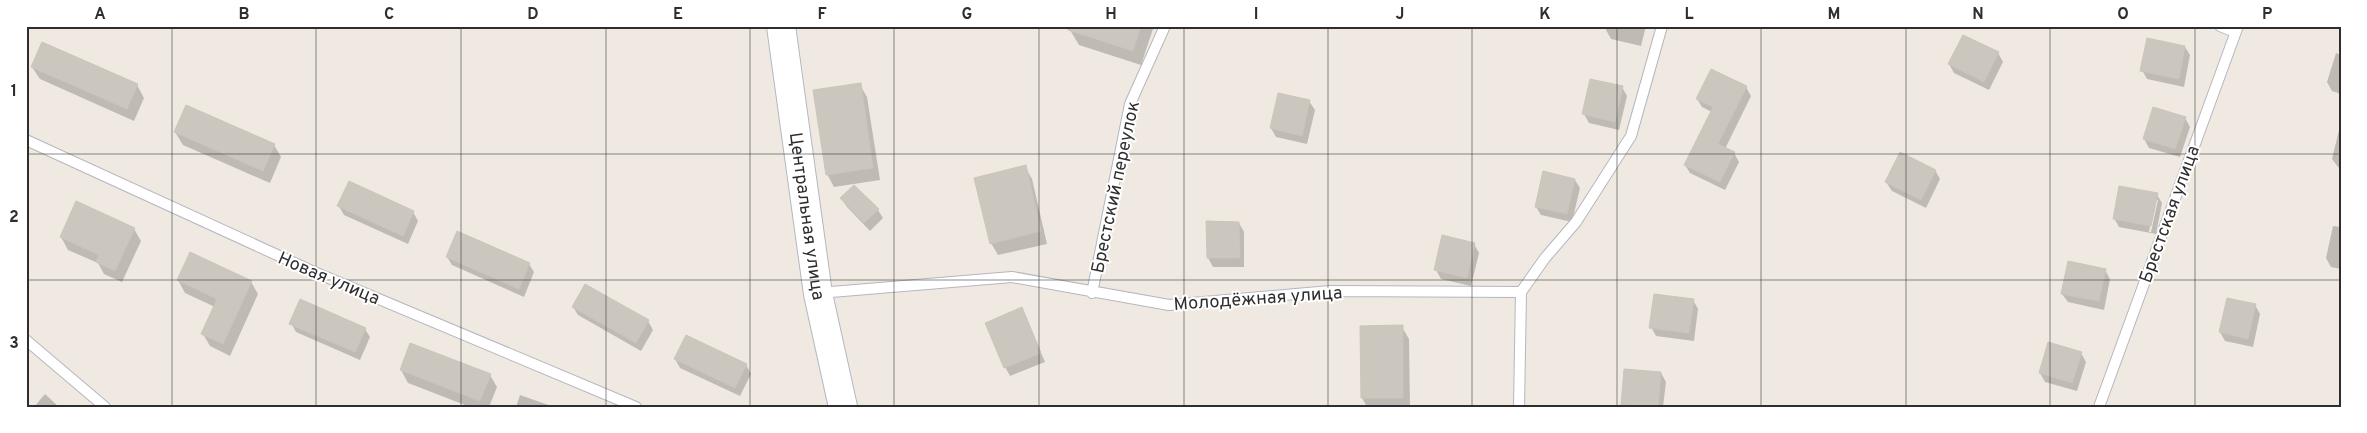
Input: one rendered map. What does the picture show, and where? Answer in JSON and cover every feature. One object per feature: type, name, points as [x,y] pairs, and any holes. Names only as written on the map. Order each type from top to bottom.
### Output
[{"type":"street","name":"Центральная улица","points":[[780,26],[818,294],[843,407]]},
{"type":"lane","name":"Брестский переулок","points":[[1092,293],[1130,104],[1165,26]]},
{"type":"lane","points":[[1520,407],[1521,292],[1545,258],[1576,222],[1631,136],[1662,26]]},
{"type":"lane","points":[[2220,26],[2236,29]]},
{"type":"lane","name":"Брестская улица","points":[[2100,404],[2236,29]]},
{"type":"lane","name":"Новая улица","points":[[26,140],[312,271],[636,407]]},
{"type":"lane","name":"Молодёжная улица","points":[[818,294],[1012,277],[1092,293],[1168,305],[1330,291],[1521,292]]},
{"type":"lane","points":[[26,340],[105,407]]},
{"type":"building","points":[[1068,26],[1141,26],[1133,51],[1068,30]]},
{"type":"building","points":[[1963,35],[1999,52],[1984,82],[1948,64]]},
{"type":"building","points":[[2147,38],[2185,46],[2179,79],[2140,71]]},
{"type":"building","points":[[42,42],[138,84],[127,109],[31,67]]},
{"type":"building","points":[[1711,69],[1747,86],[1718,144],[1735,152],[1720,182],[1684,165],[1713,107],[1696,99]]},
{"type":"building","points":[[1590,79],[1623,86],[1615,122],[1582,114]]},
{"type":"building","points":[[861,83],[873,168],[826,175],[813,90]]},
{"type":"building","points":[[1278,93],[1310,100],[1302,136],[1270,128]]},
{"type":"building","points":[[186,105],[275,144],[263,171],[174,132]]},
{"type":"building","points":[[2153,107],[2186,117],[2175,149],[2143,139]]},
{"type":"building","points":[[1900,152],[1936,170],[1921,200],[1885,182]]},
{"type":"building","points":[[1026,165],[1041,231],[990,244],[974,178]]},
{"type":"building","points":[[1543,171],[1575,179],[1567,214],[1535,207]]},
{"type":"building","points":[[349,181],[414,211],[403,236],[337,206]]},
{"type":"building","points":[[854,185],[879,209],[864,223],[840,198]]},
{"type":"building","points":[[2119,186],[2158,193],[2151,226],[2113,219]]},
{"type":"building","points":[[76,201],[135,228],[115,271],[96,262],[99,255],[60,237]]},
{"type":"building","points":[[1206,221],[1239,222],[1240,258],[1207,258]]},
{"type":"building","points":[[457,231],[530,263],[519,289],[446,257]]},
{"type":"building","points":[[1442,235],[1475,243],[1467,278],[1434,270]]},
{"type":"building","points":[[190,252],[252,281],[223,344],[201,334],[217,299],[177,280]]},
{"type":"building","points":[[2068,261],[2106,269],[2099,301],[2061,294]]},
{"type":"building","points":[[585,284],[649,320],[636,343],[572,307]]},
{"type":"building","points":[[1654,294],[1694,299],[1689,333],[1649,328]]},
{"type":"building","points":[[2227,298],[2256,304],[2248,339],[2219,332]]},
{"type":"building","points":[[300,299],[366,328],[355,352],[289,324]]},
{"type":"building","points":[[1022,307],[1041,353],[1004,368],[985,323]]},
{"type":"building","points":[[1403,325],[1403,398],[1361,398],[1360,326]]},
{"type":"building","points":[[686,335],[747,364],[735,388],[674,359]]},
{"type":"building","points":[[2048,342],[2082,352],[2072,383],[2039,373]]},
{"type":"building","points":[[410,343],[491,374],[480,401],[400,370]]},
{"type":"building","points":[[1624,369],[1661,372],[1658,407],[1621,405]]}]
